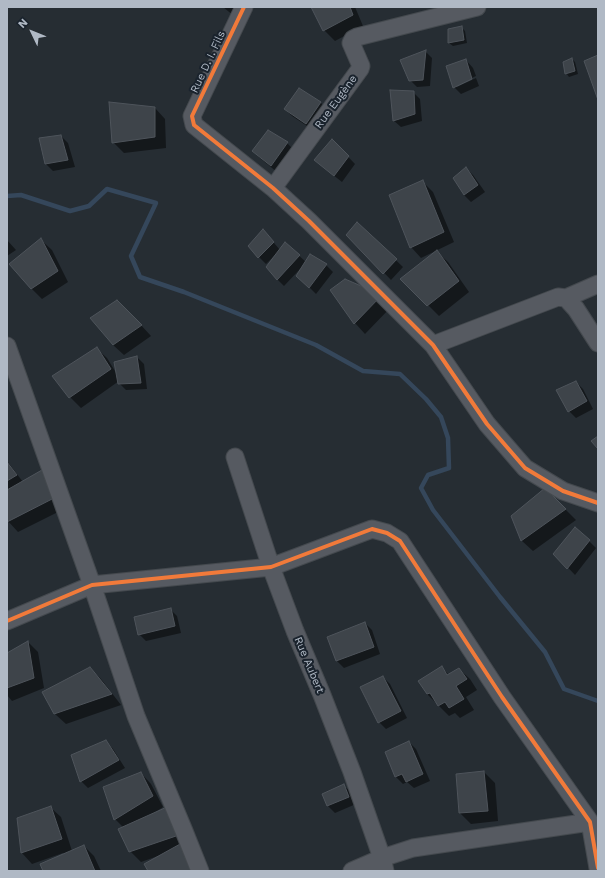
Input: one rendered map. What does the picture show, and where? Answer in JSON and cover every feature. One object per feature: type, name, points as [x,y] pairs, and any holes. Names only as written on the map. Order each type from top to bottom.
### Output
[{"type":"street","name":"Rue D. I. Fils","points":[[244,7],[192,116],[194,125],[273,188]]},
{"type":"street","name":"Rue Eugène","points":[[273,188],[360,69],[361,66],[351,43],[353,39],[477,7]]},
{"type":"street","points":[[273,188],[315,226],[433,345],[488,424],[525,468],[563,491],[598,503]]},
{"type":"street","points":[[433,345],[558,297],[566,298],[598,284]]},
{"type":"street","points":[[566,298],[576,309],[598,343]]},
{"type":"street","points":[[7,346],[92,585],[136,716],[200,871]]},
{"type":"street","name":"Rue Aubert","points":[[235,457],[271,567],[352,772],[383,865]]},
{"type":"street","points":[[7,621],[92,585],[271,567],[372,529],[387,533],[400,541],[502,698],[590,822],[598,868]]},
{"type":"street","points":[[352,871],[383,865],[413,848],[590,822]]},
{"type":"building","points":[[311,7],[350,7],[353,15],[323,31]]},
{"type":"building","points":[[462,26],[464,40],[448,43],[448,29]]},
{"type":"building","points":[[426,50],[423,80],[409,81],[400,60]]},
{"type":"building","points":[[598,55],[598,100],[584,61]]},
{"type":"building","points":[[572,58],[575,71],[565,74],[563,62]]},
{"type":"building","points":[[466,59],[472,79],[453,88],[446,66]]},
{"type":"building","points":[[299,88],[321,102],[306,124],[284,109]]},
{"type":"building","points":[[390,90],[414,91],[415,114],[393,121]]},
{"type":"building","points":[[109,102],[155,107],[155,137],[112,143]]},
{"type":"building","points":[[268,130],[288,142],[271,166],[252,151]]},
{"type":"building","points":[[61,135],[68,160],[45,164],[39,138]]},
{"type":"building","points":[[332,139],[349,156],[334,176],[314,160]]},
{"type":"building","points":[[466,167],[478,185],[464,195],[453,178]]},
{"type":"building","points":[[423,180],[444,232],[410,248],[389,195]]},
{"type":"building","points":[[357,222],[397,259],[383,274],[346,235]]},
{"type":"building","points":[[263,229],[274,242],[258,258],[248,246]]},
{"type":"building","points":[[41,238],[58,271],[31,289],[9,264]]},
{"type":"building","points":[[285,242],[300,255],[277,280],[266,267]]},
{"type":"building","points":[[437,250],[459,281],[427,306],[400,279]]},
{"type":"building","points":[[310,254],[327,264],[309,288],[296,276]]},
{"type":"building","points":[[345,279],[382,295],[354,324],[330,290]]},
{"type":"building","points":[[117,300],[142,325],[113,345],[90,318]]},
{"type":"building","points":[[97,347],[111,369],[69,398],[52,376]]},
{"type":"building","points":[[137,356],[141,383],[118,384],[114,362]]},
{"type":"building","points":[[576,381],[587,401],[568,412],[556,390]]},
{"type":"building","points":[[598,436],[598,449],[591,441]]},
{"type":"building","points":[[7,462],[17,475],[7,481]]},
{"type":"building","points":[[42,470],[56,497],[7,522],[7,490]]},
{"type":"building","points":[[545,488],[566,509],[521,541],[511,516]]},
{"type":"building","points":[[575,527],[590,540],[567,569],[553,554]]},
{"type":"building","points":[[171,608],[175,626],[138,635],[134,617]]},
{"type":"building","points":[[365,622],[374,647],[336,661],[327,637]]},
{"type":"building","points":[[28,641],[34,678],[7,688],[7,653]]},
{"type":"building","points":[[442,666],[447,675],[459,668],[467,679],[456,686],[464,699],[449,708],[445,702],[438,706],[430,693],[427,694],[418,681]]},
{"type":"building","points":[[90,667],[112,694],[54,714],[42,692]]},
{"type":"building","points":[[383,676],[401,711],[378,723],[360,687]]},
{"type":"building","points":[[106,740],[119,760],[80,782],[71,755]]},
{"type":"building","points":[[409,741],[423,774],[406,782],[402,774],[395,777],[385,752]]},
{"type":"building","points":[[484,771],[488,811],[459,813],[456,774]]},
{"type":"building","points":[[141,772],[153,796],[114,820],[103,787]]},
{"type":"building","points":[[344,784],[349,797],[327,806],[322,794]]},
{"type":"building","points":[[51,806],[62,839],[21,853],[17,818]]},
{"type":"building","points":[[167,807],[179,835],[129,852],[118,829]]},
{"type":"building","points":[[182,843],[198,871],[148,871],[144,864]]},
{"type":"building","points":[[84,845],[95,871],[43,871],[40,864]]},
{"type":"waterway","points":[[7,196],[21,195],[70,211],[89,206],[107,189],[156,203],[131,256],[140,277],[184,292],[316,345],[363,371],[400,374],[426,399],[441,417],[448,438],[449,468],[428,475],[421,488],[433,510],[500,597],[545,652],[564,689],[598,701]]},
{"type":"cycle path","points":[[244,7],[192,116],[194,125],[273,188],[309,221],[433,345],[487,424],[525,468],[563,491],[598,503]]},
{"type":"cycle path","points":[[7,621],[92,585],[271,567],[372,529],[387,533],[400,541],[502,697],[590,822],[598,868]]}]
